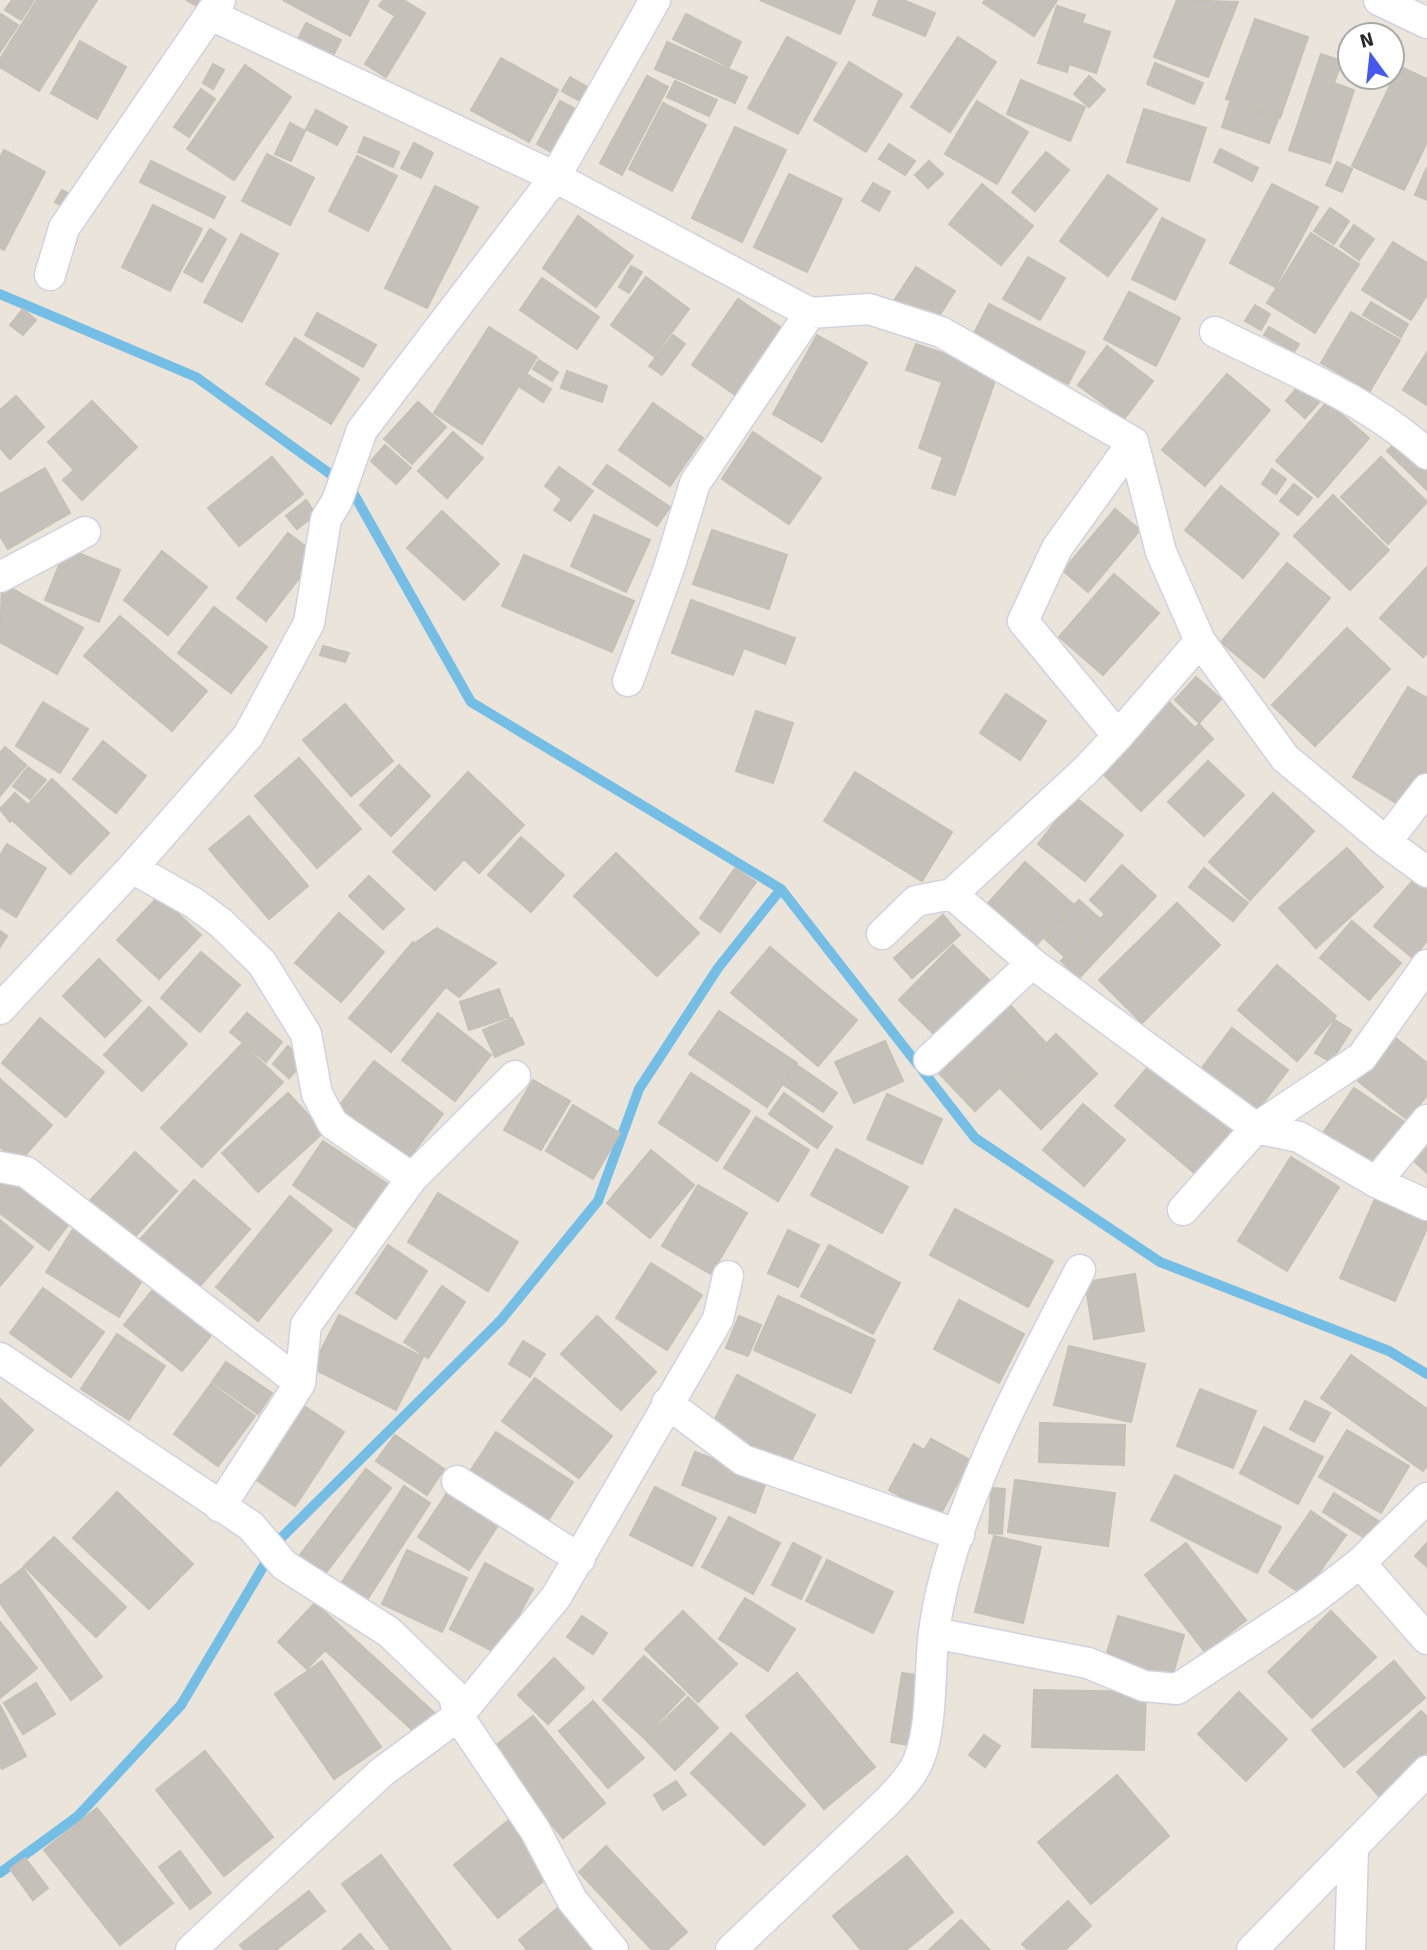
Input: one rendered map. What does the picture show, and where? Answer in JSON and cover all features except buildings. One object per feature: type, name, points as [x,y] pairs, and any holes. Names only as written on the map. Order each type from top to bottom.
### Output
[{"type":"street","points":[[0,1009],[132,868],[248,736],[309,623],[326,519],[337,501],[362,430],[555,177],[656,0]]},
{"type":"street","points":[[1379,0],[1427,23]]},
{"type":"street","points":[[50,275],[64,229],[216,8],[555,177],[810,313],[869,309],[941,332],[1133,442],[1161,552],[1200,641],[1286,758],[1386,842],[1427,872]]},
{"type":"street","points":[[628,681],[670,565],[695,483],[810,313]]},
{"type":"street","points":[[1215,332],[1353,400],[1403,432],[1427,454]]},
{"type":"street","points":[[1118,736],[1023,621],[1057,548],[1133,442]]},
{"type":"street","points":[[0,577],[85,532]]},
{"type":"street","points":[[881,934],[916,901],[952,894],[1085,771],[1200,641]]},
{"type":"street","points":[[1386,842],[1427,789]]},
{"type":"street","points":[[132,868],[194,903],[221,923],[262,963],[306,1034],[317,1094],[333,1124],[412,1178]]},
{"type":"street","points":[[952,894],[1032,963],[1256,1128],[1299,1137],[1376,1182],[1427,1205]]},
{"type":"street","points":[[929,1060],[1032,963]]},
{"type":"street","points":[[1183,1210],[1256,1128],[1362,1057],[1427,965]]},
{"type":"street","points":[[220,1507],[300,1382],[306,1325],[412,1178],[515,1076]]},
{"type":"street","points":[[1376,1182],[1427,1119]]},
{"type":"street","points":[[0,1167],[26,1172],[300,1382]]},
{"type":"street","points":[[730,1950],[904,1784],[920,1758],[928,1708],[934,1633],[947,1566],[986,1464],[1025,1377],[1080,1270]]},
{"type":"street","points":[[191,1950],[382,1772],[458,1716],[556,1597],[718,1319],[728,1276]]},
{"type":"street","points":[[0,1358],[251,1526],[284,1565],[389,1632],[454,1695],[458,1716],[536,1830],[572,1900],[613,1950]]},
{"type":"street","points":[[667,1403],[743,1460],[959,1535]]},
{"type":"street","points":[[457,1481],[580,1559]]},
{"type":"street","points":[[934,1633],[1077,1660],[1144,1685],[1177,1689],[1311,1601],[1360,1563],[1427,1498]]},
{"type":"street","points":[[1360,1563],[1427,1639]]},
{"type":"street","points":[[1252,1950],[1427,1771]]},
{"type":"street","points":[[1350,1950],[1353,1849]]},
{"type":"waterway","points":[[0,294],[196,377],[351,489],[471,702],[781,889],[975,1138],[1160,1262],[1389,1351],[1427,1374]]},
{"type":"waterway","points":[[0,1873],[78,1816],[181,1705],[279,1540],[501,1320],[598,1201],[639,1089],[718,968],[781,889]]}]
